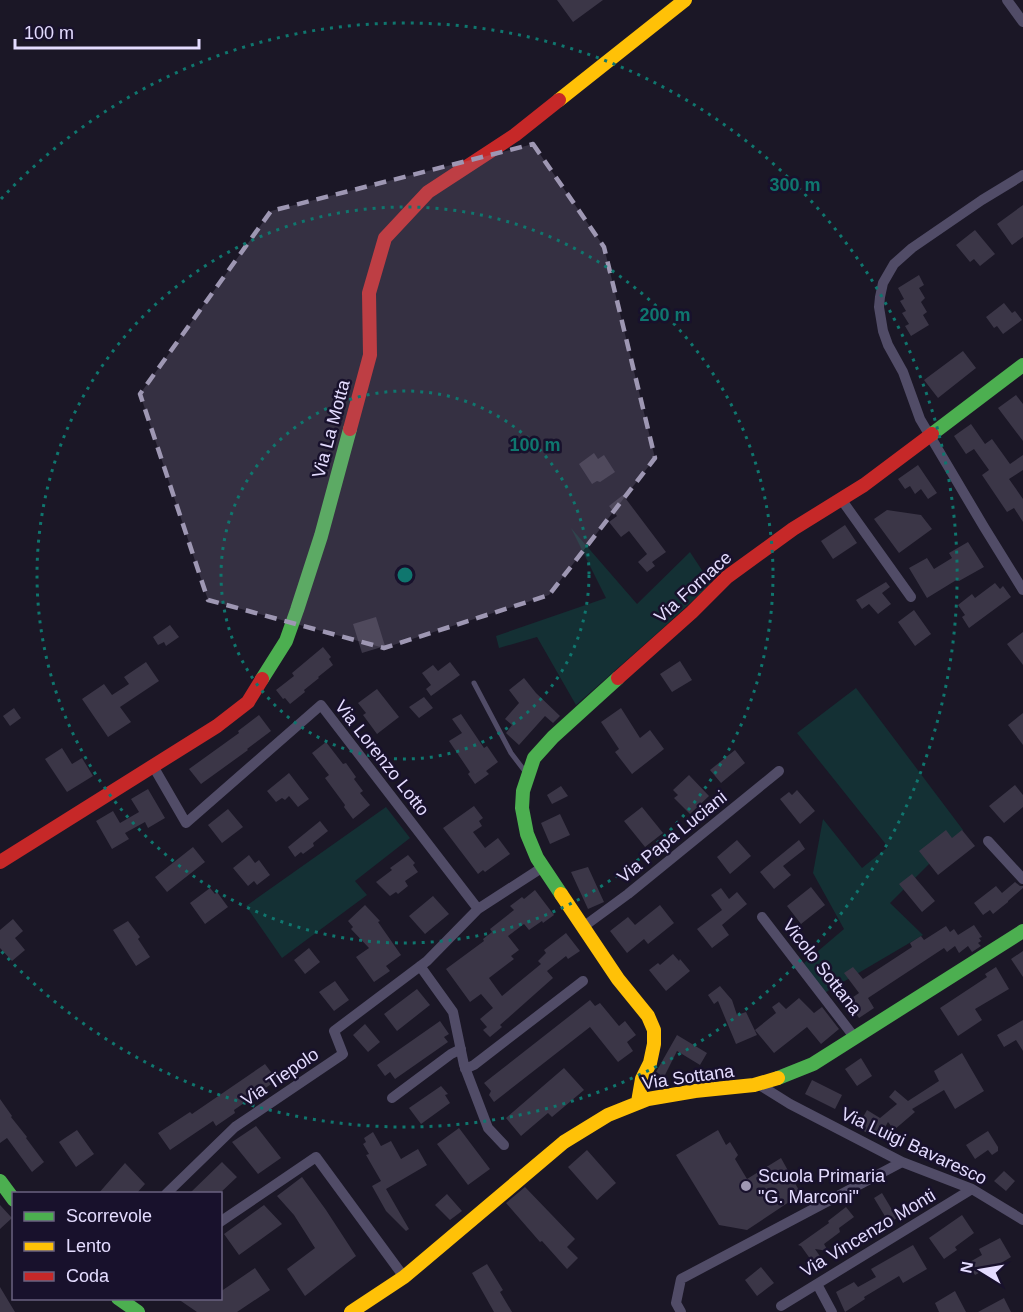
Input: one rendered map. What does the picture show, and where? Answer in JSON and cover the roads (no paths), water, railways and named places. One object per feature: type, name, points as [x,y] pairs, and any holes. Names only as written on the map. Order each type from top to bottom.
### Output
[{"type":"street","name":"Via La Motta","points":[[0,862],[217,726],[248,702],[286,641],[321,536],[370,355],[369,293],[385,238],[428,192],[515,135],[685,0]]},
{"type":"street","points":[[1007,0],[1023,22]]},
{"type":"street","points":[[1023,175],[912,248],[894,264],[883,283],[879,307],[888,345],[903,372],[920,419],[1023,590]]},
{"type":"street","name":"Via Fornace","points":[[638,1102],[642,1080],[650,1063],[654,1030],[648,1016],[618,979],[537,858],[527,834],[522,808],[523,790],[534,758],[553,737],[692,612],[727,577],[794,529],[864,485],[1023,365]]},
{"type":"street","points":[[841,499],[911,597]]},
{"type":"street","name":"Via Lorenzo Lotto","points":[[153,766],[186,823],[321,705],[478,909]]},
{"type":"street","name":"Via Papa Luciani","points":[[583,927],[628,894],[779,771]]},
{"type":"street","points":[[988,841],[1023,879]]},
{"type":"street","name":"Via Tiepolo","points":[[168,1192],[235,1127],[343,1054],[334,1031],[427,961],[478,909],[543,867]]},
{"type":"street","name":"Vicolo Sottana","points":[[762,917],[855,1038]]},
{"type":"street","name":"Via Sottana","points":[[351,1312],[404,1277],[564,1142],[608,1115],[638,1102],[695,1091],[758,1084],[813,1064],[1023,931]]},
{"type":"street","points":[[420,966],[453,1012],[465,1069],[488,1128],[504,1145]]},
{"type":"street","points":[[465,1069],[474,1065],[583,981]]},
{"type":"street","points":[[392,1098],[461,1048]]},
{"type":"street","name":"Via Luigi Bavaresco","points":[[758,1084],[790,1104],[902,1161],[972,1189],[1023,1220]]},
{"type":"street","points":[[222,1221],[316,1157],[404,1277]]},
{"type":"street","points":[[681,1312],[676,1303],[681,1279],[902,1161]]},
{"type":"street","points":[[0,1181],[12,1197]]},
{"type":"street","name":"Via Vincenzo Monti","points":[[781,1306],[972,1189]]},
{"type":"street","points":[[817,1284],[832,1312]]},
{"type":"street","points":[[120,1300],[138,1312]]},
{"type":"lane","points":[[474,683],[511,753],[527,774]]},
{"type":"place","name":"Scuola Primaria \"G. Marconi\"","points":[[746,1186]]}]
